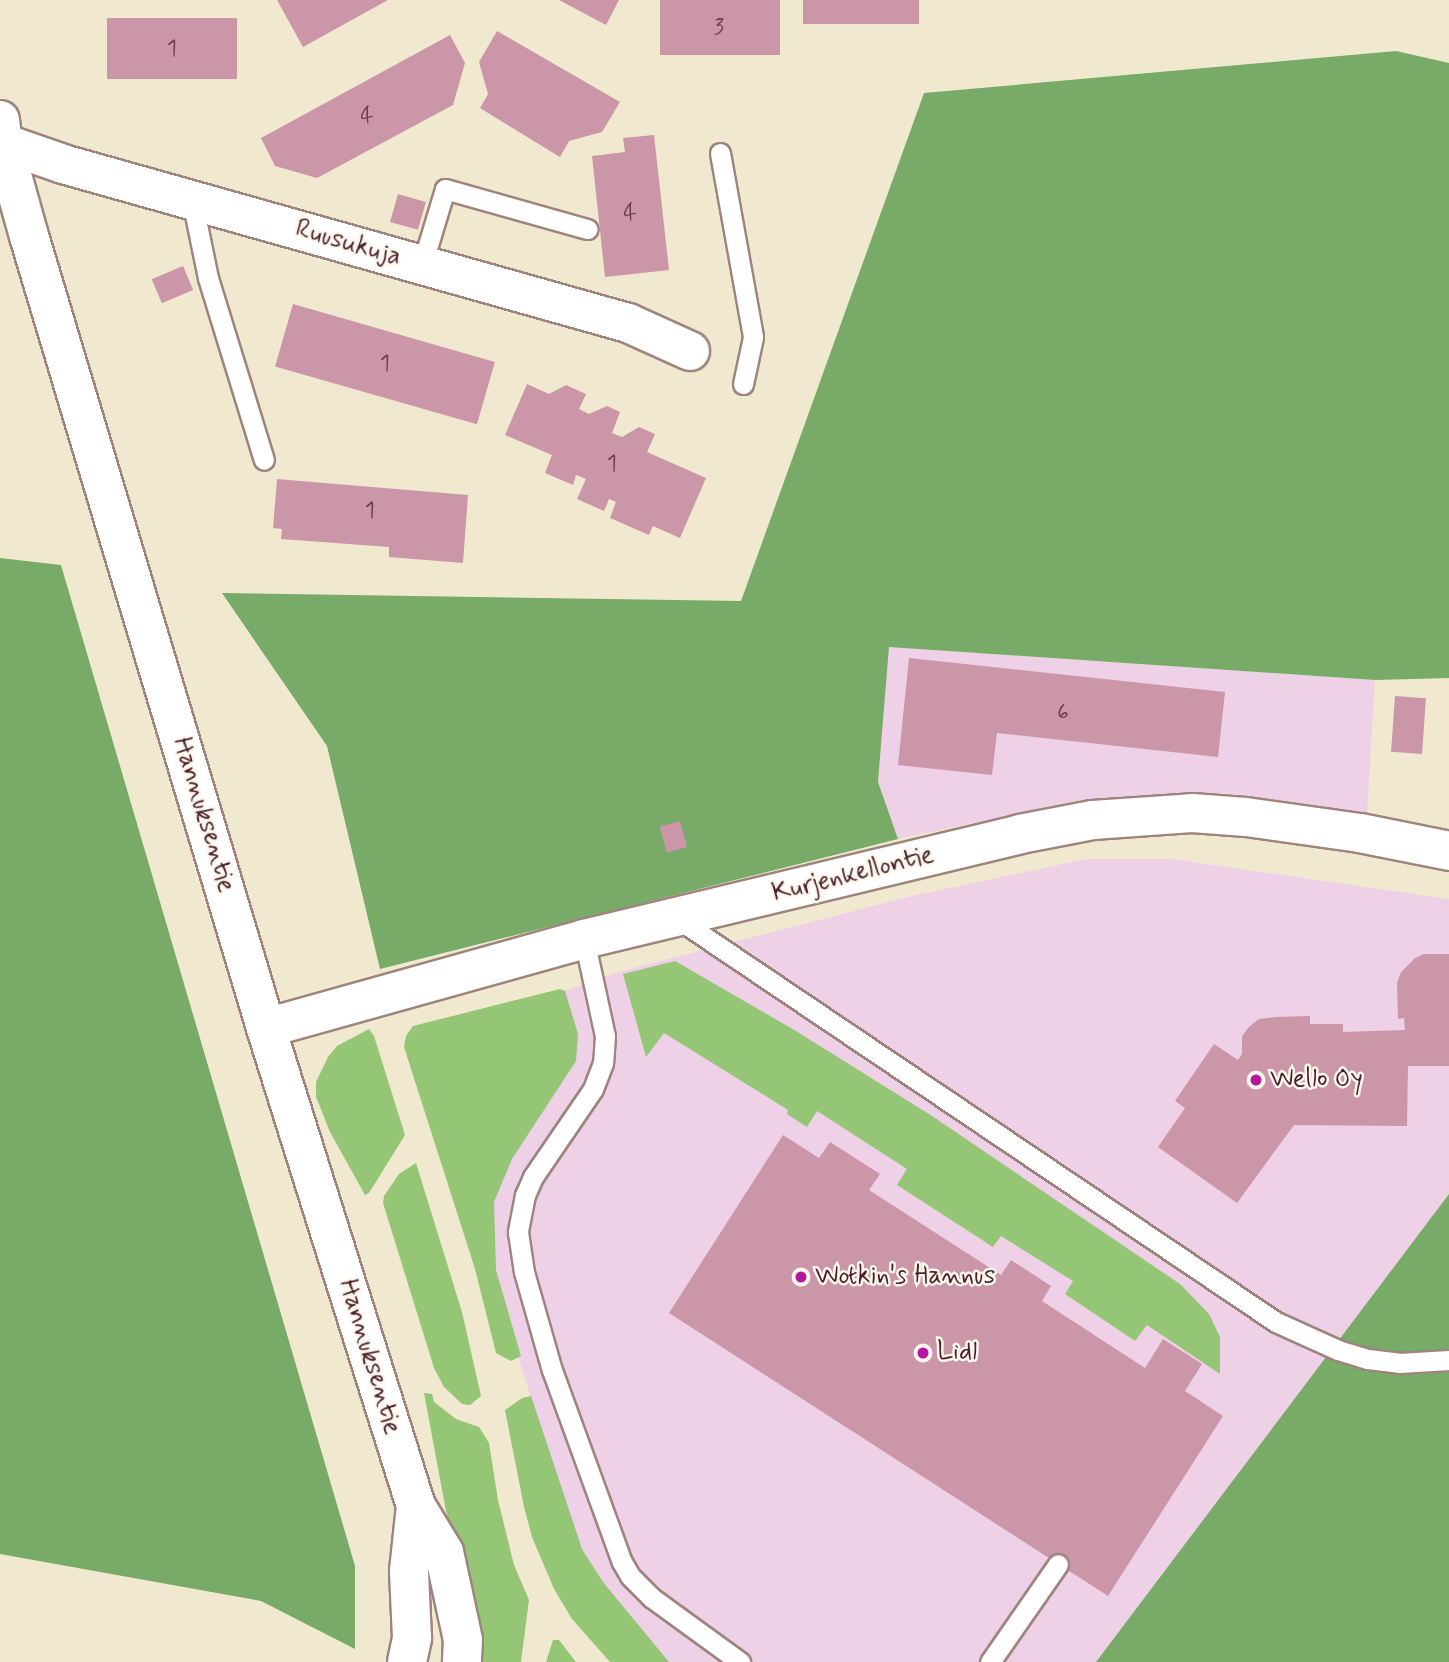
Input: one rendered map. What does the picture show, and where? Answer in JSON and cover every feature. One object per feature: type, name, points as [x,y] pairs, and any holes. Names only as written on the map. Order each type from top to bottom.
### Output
[{"type":"street","name":"Ruusukuja","points":[[1,135],[192,200],[628,323],[690,351]]},
{"type":"street","name":"Hannuksentie","points":[[1,135],[266,1028],[416,1506],[444,1552],[463,1640],[462,1662]]},
{"type":"street","name":"Kurjenkellontie","points":[[266,1028],[583,939],[678,919],[1020,834],[1144,814],[1192,813],[1246,817],[1360,833],[1449,851]]},
{"type":"street","name":"Hannuksentie","points":[[407,1662],[412,1638],[410,1571],[416,1506]]},
{"type":"lane","points":[[720,153],[752,337],[743,384]]},
{"type":"lane","points":[[422,265],[445,189],[587,229]]},
{"type":"lane","points":[[192,200],[208,278],[264,460]]},
{"type":"lane","points":[[678,919],[1276,1322],[1338,1350],[1368,1359],[1399,1363],[1449,1360]]},
{"type":"lane","points":[[583,939],[605,1036],[603,1063],[593,1090],[533,1177],[525,1195],[518,1232],[524,1272],[552,1370],[622,1562],[630,1576],[652,1598],[740,1662]]},
{"type":"lane","points":[[990,1662],[1058,1564]]},
{"type":"shaded area","points":[[889,647],[1375,680],[1367,814],[1225,793],[1081,800],[898,839],[878,782]]},
{"type":"shaded area","points":[[1086,859],[1171,859],[1449,899],[1449,1194],[1096,1662],[669,1662],[603,1582],[576,1539],[418,1041],[622,971],[912,896]]},
{"type":"green space","points":[[1396,51],[1449,63],[1449,678],[1375,680],[889,647],[878,782],[898,839],[380,969],[327,746],[222,593],[741,601],[924,93]]},
{"type":"green space","points":[[0,558],[61,565],[355,1566],[355,1649],[261,1601],[0,1554]]},
{"type":"green space","points":[[675,961],[796,1031],[932,1116],[1180,1284],[1209,1314],[1220,1337],[1220,1374],[1147,1325],[1135,1341],[1065,1294],[1073,1281],[1001,1236],[993,1247],[897,1185],[907,1169],[817,1111],[807,1127],[787,1114],[788,1110],[664,1033],[646,1057],[623,974]]},
{"type":"green space","points":[[560,989],[565,991],[578,1034],[576,1061],[512,1159],[494,1202],[496,1270],[521,1356],[511,1361],[496,1353],[475,1269],[404,1047],[406,1036],[413,1026]]},
{"type":"green space","points":[[369,1029],[374,1036],[405,1135],[369,1193],[365,1195],[330,1132],[316,1097],[316,1082],[328,1057],[337,1046]]},
{"type":"green space","points":[[416,1163],[462,1312],[481,1396],[470,1405],[462,1404],[444,1387],[434,1368],[383,1203],[384,1196],[399,1174]]},
{"type":"green space","points":[[1449,1194],[1449,1662],[1096,1662]]},
{"type":"green space","points":[[424,1393],[432,1394],[434,1402],[456,1419],[479,1427],[489,1443],[498,1500],[514,1565],[529,1600],[521,1662],[480,1662],[468,1585],[446,1511]]},
{"type":"green space","points":[[531,1396],[582,1549],[603,1582],[669,1662],[610,1662],[572,1619],[554,1589],[532,1537],[505,1410],[522,1398]]},
{"type":"green space","points":[[553,1640],[559,1640],[576,1662],[546,1662]]},
{"type":"building","points":[[277,0],[388,0],[303,47]]},
{"type":"building","points":[[559,0],[619,0],[606,25]]},
{"type":"building","points":[[660,0],[780,0],[780,55],[660,55]]},
{"type":"building","points":[[803,0],[919,0],[919,24],[803,24]]},
{"type":"building","points":[[107,18],[237,18],[237,79],[107,79]]},
{"type":"building","points":[[497,31],[620,102],[602,132],[569,141],[560,157],[480,108],[488,94],[479,62]]},
{"type":"building","points":[[450,35],[465,63],[453,105],[317,178],[275,166],[261,138]]},
{"type":"building","points":[[654,135],[669,270],[605,277],[592,156],[625,152],[623,138]]},
{"type":"building","points":[[398,194],[426,202],[418,230],[390,222]]},
{"type":"building","points":[[183,266],[193,290],[162,303],[152,279]]},
{"type":"building","points":[[293,304],[495,362],[477,424],[275,366]]},
{"type":"building","points":[[527,384],[549,394],[566,385],[586,394],[579,409],[589,414],[607,406],[620,412],[612,433],[622,437],[639,427],[655,434],[647,452],[706,478],[680,538],[653,526],[649,535],[610,518],[616,502],[609,499],[604,511],[577,499],[586,479],[576,475],[573,485],[545,473],[552,455],[505,435]]},
{"type":"building","points":[[277,479],[468,495],[463,563],[389,557],[389,547],[281,539],[282,529],[273,528]]},
{"type":"building","points":[[909,658],[1225,692],[1218,757],[997,733],[992,775],[898,765]]},
{"type":"building","points":[[1395,696],[1426,698],[1422,754],[1391,752]]},
{"type":"building","points":[[680,821],[687,847],[667,853],[660,826]]},
{"type":"building","points":[[1424,954],[1449,954],[1449,1066],[1408,1066],[1407,1126],[1294,1125],[1237,1203],[1158,1147],[1185,1108],[1175,1101],[1214,1044],[1238,1060],[1242,1054],[1242,1036],[1249,1027],[1259,1019],[1275,1017],[1310,1016],[1310,1024],[1343,1024],[1343,1032],[1405,1030],[1404,1018],[1398,1019],[1397,983],[1401,972],[1415,958]]},
{"type":"building","points":[[783,1135],[819,1158],[830,1142],[880,1174],[869,1190],[1001,1275],[1011,1260],[1051,1286],[1042,1301],[1145,1368],[1163,1339],[1202,1364],[1185,1391],[1223,1416],[1108,1596],[669,1313]]},
{"type":"place","name":"Wello Oy","points":[[1256,1080]]},
{"type":"place","name":"Wotkin's Hannus","points":[[801,1277]]},
{"type":"place","name":"Lidl","points":[[923,1353]]}]
